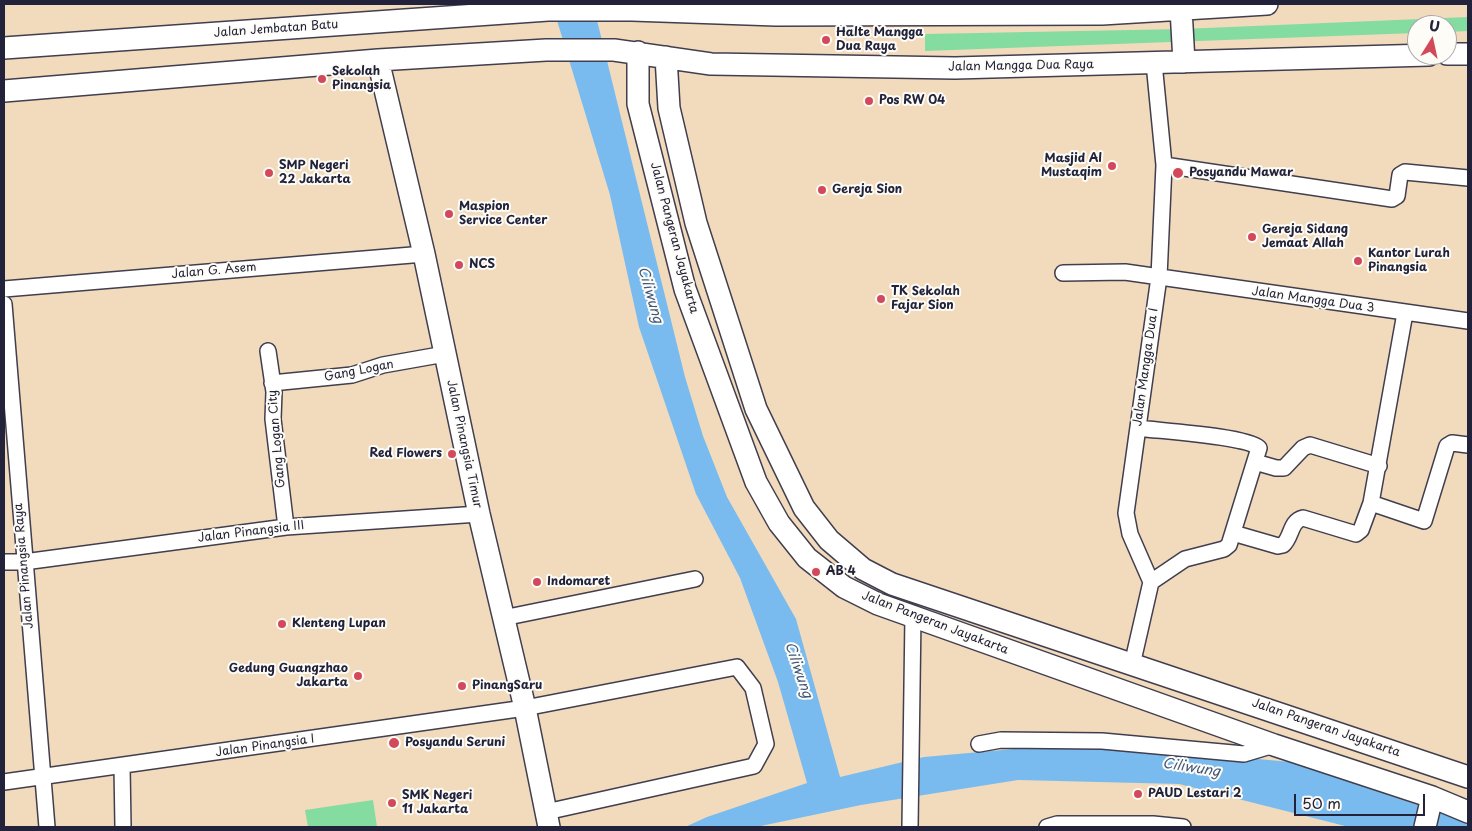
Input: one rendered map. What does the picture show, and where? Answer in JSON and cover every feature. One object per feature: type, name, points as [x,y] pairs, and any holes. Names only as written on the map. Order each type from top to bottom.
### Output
[{"type":"main road","points":[[1184,62],[1181,9],[1267,4]]},
{"type":"main road","name":"Jalan Jembatan Batu","points":[[4,48],[548,10],[786,15],[1102,14],[1181,9]]},
{"type":"main road","name":"Jalan Mangga Dua Raya","points":[[378,60],[546,50],[614,50],[711,64],[954,68],[1407,56]]},
{"type":"main road","name":"Jalan Pangeran Jayakarta","points":[[638,52],[638,104],[685,289],[756,482],[779,523],[807,558],[844,588],[878,604],[1431,801],[1468,812]]},
{"type":"main road","name":"Jalan Pangeran Jayakarta","points":[[666,57],[670,112],[696,223],[756,410],[804,508],[829,540],[862,569],[892,584],[1132,665],[1246,701],[1468,777]]},
{"type":"main road","points":[[4,91],[378,60]]},
{"type":"main road","name":"Jalan Pinangsia Timur","points":[[378,60],[424,254],[479,514],[502,618],[525,708],[548,820]]},
{"type":"main road","points":[[685,289],[714,283]]},
{"type":"main road","points":[[1204,720],[1212,716],[1216,709],[1214,691]]},
{"type":"main road","points":[[1237,731],[1237,713],[1246,701]]},
{"type":"main road","points":[[1425,827],[1431,801]]},
{"type":"street","name":"Jalan Mangga Dua I","points":[[1151,582],[1130,534],[1126,513],[1159,277],[1164,165],[1154,63]]},
{"type":"street","points":[[1164,165],[1392,199],[1397,196],[1400,175],[1405,172],[1468,178]]},
{"type":"street","name":"Jalan G. Asem","points":[[4,289],[424,254]]},
{"type":"street","name":"Jalan Mangga Dua 3","points":[[1063,273],[1125,272],[1468,321]]},
{"type":"street","name":"Jalan Pinangsia Raya","points":[[4,304],[47,827]]},
{"type":"street","points":[[1234,533],[1278,546],[1283,545],[1294,524],[1304,518],[1356,534],[1361,530],[1371,503],[1379,466],[1405,313]]},
{"type":"street","name":"Gang Logan City","points":[[268,351],[274,392],[273,419],[286,527]]},
{"type":"street","name":"Gang Logan","points":[[272,383],[352,375],[384,365],[444,354]]},
{"type":"street","points":[[1132,665],[1151,582],[1185,559],[1229,546],[1259,448],[1255,444],[1138,428]]},
{"type":"street","points":[[1371,503],[1424,522],[1447,446],[1452,443],[1468,445]]},
{"type":"street","points":[[1255,462],[1276,468],[1284,468],[1303,448],[1310,445],[1379,466]]},
{"type":"street","name":"Jalan Pinangsia III","points":[[4,562],[24,562],[286,527],[479,514]]},
{"type":"street","points":[[502,618],[695,579]]},
{"type":"street","points":[[910,821],[909,756],[912,616]]},
{"type":"street","name":"Jalan Pinangsia I","points":[[4,782],[525,708],[737,666],[752,688],[766,744],[754,766],[548,820]]},
{"type":"street","points":[[979,744],[1001,740],[1102,741],[1244,754],[1274,745]]},
{"type":"street","points":[[122,766],[123,827]]},
{"type":"street","points":[[1047,827],[1057,824],[1153,824],[1183,827]]},
{"type":"green space","points":[[1457,17],[1468,17],[1468,31],[1457,32]]},
{"type":"green space","points":[[1407,20],[1407,33],[925,51],[925,34],[1182,29]]},
{"type":"green space","points":[[373,800],[377,827],[308,827],[305,810]]},
{"type":"water","name":"Ciliwung","points":[[552,4],[593,4],[685,377],[703,436],[727,497],[796,619],[840,777],[924,757],[1081,743],[1291,762],[1468,822],[1468,827],[1349,827],[1179,784],[1018,780],[861,805],[756,827],[685,827],[707,817],[807,783],[778,682],[740,578],[696,494],[639,327],[610,195]]},
{"type":"place","name":"Halte Mangga Dua Raya","points":[[826,40]]},
{"type":"place","name":"Sekolah Pinangsia","points":[[322,79]]},
{"type":"place","name":"Pos RW 04","points":[[869,101]]},
{"type":"place","name":"Masjid Al Mustaqim","points":[[1112,166]]},
{"type":"place","name":"SMP Negeri 22 Jakarta","points":[[269,173]]},
{"type":"place","name":"Posyandu Mawar","points":[[1178,173]]},
{"type":"place","name":"Gereja Sion","points":[[822,190]]},
{"type":"place","name":"Maspion Service Center","points":[[449,214]]},
{"type":"place","name":"Gereja Sidang Jemaat Allah","points":[[1252,237]]},
{"type":"place","name":"Kantor Lurah Pinangsia","points":[[1358,261]]},
{"type":"place","name":"NCS","points":[[459,265]]},
{"type":"place","name":"TK Sekolah Fajar Sion","points":[[881,299]]},
{"type":"place","name":"Red Flowers","points":[[452,454]]},
{"type":"place","name":"AB 4","points":[[816,572]]},
{"type":"place","name":"Indomaret","points":[[537,582]]},
{"type":"place","name":"Klenteng Lupan","points":[[282,624]]},
{"type":"place","name":"Gedung Guangzhao Jakarta","points":[[358,676]]},
{"type":"place","name":"PinangSaru","points":[[462,686]]},
{"type":"place","name":"Posyandu Seruni","points":[[394,743]]},
{"type":"place","name":"PAUD Lestari 2","points":[[1138,794]]},
{"type":"place","name":"SMK Negeri 11 Jakarta","points":[[392,803]]}]
